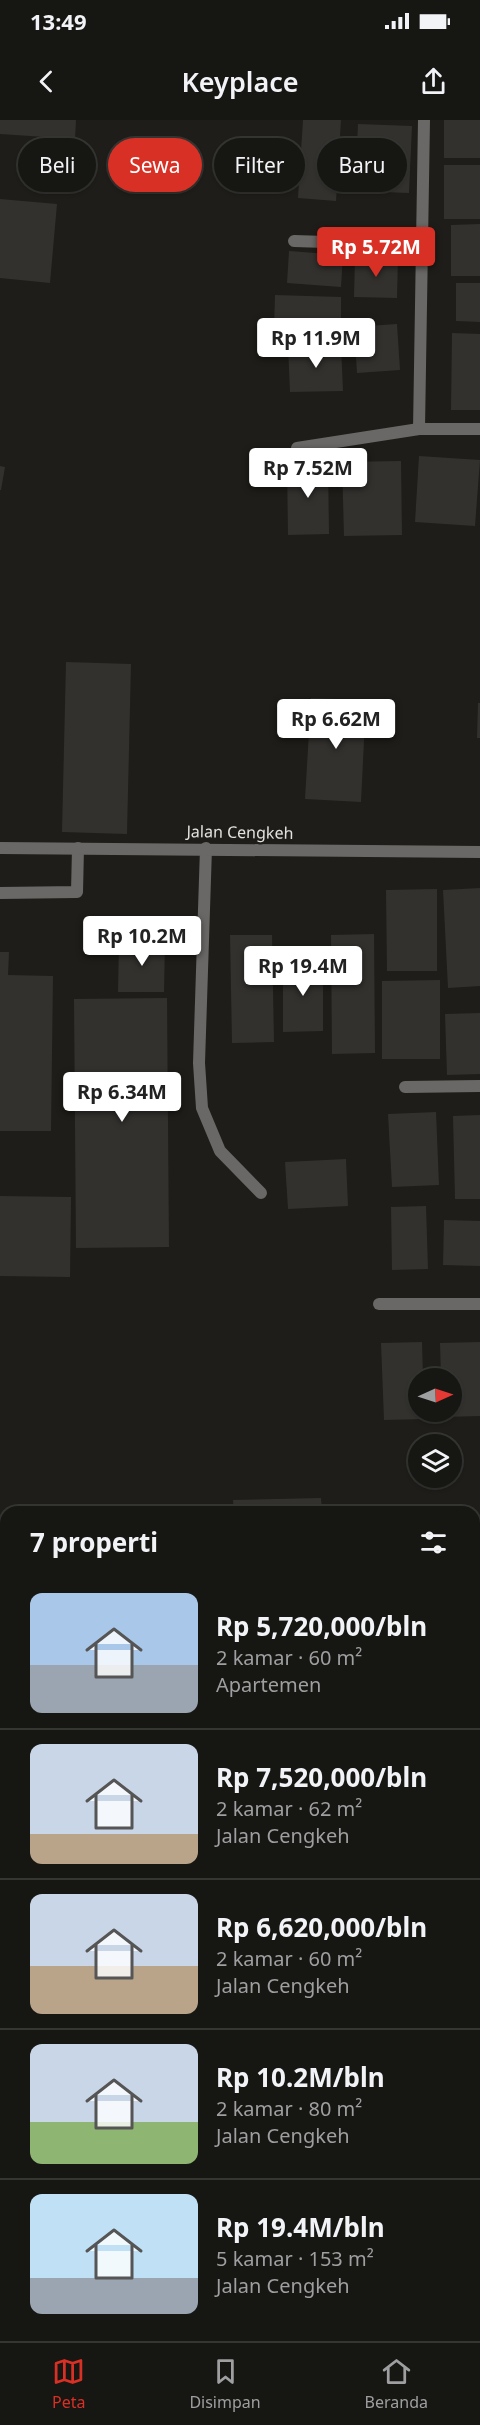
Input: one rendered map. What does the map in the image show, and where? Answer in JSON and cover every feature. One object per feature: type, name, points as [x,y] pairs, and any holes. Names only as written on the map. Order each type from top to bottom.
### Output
[{"type":"street","points":[[419,429],[424,120]]},
{"type":"street","points":[[294,242],[421,245]]},
{"type":"street","points":[[297,448],[419,429],[480,429]]},
{"type":"street","name":"Jalan Cengkeh","points":[[0,848],[480,852]]},
{"type":"street","points":[[0,893],[77,892],[78,848]]},
{"type":"street","points":[[206,848],[199,1063],[202,1108],[220,1151],[261,1193]]},
{"type":"street","points":[[405,1087],[480,1086]]},
{"type":"street","points":[[380,1304],[480,1304]]},
{"type":"building","points":[[0,120],[76,120],[75,138],[0,134]]},
{"type":"building","points":[[303,120],[341,120],[340,138],[317,138],[317,192],[337,192],[336,201],[298,198],[298,192],[305,192],[305,138],[302,138]]},
{"type":"building","points":[[444,120],[480,120],[480,158],[444,158]]},
{"type":"building","points":[[358,124],[412,126],[409,193],[382,192],[407,192],[407,138],[357,138]]},
{"type":"building","points":[[444,165],[480,165],[480,219],[444,219]]},
{"type":"building","points":[[0,199],[57,204],[50,283],[0,278]]},
{"type":"building","points":[[480,224],[480,276],[451,276],[451,225]]},
{"type":"building","points":[[289,251],[343,255],[341,287],[287,283]]},
{"type":"building","points":[[355,257],[398,258],[397,298],[354,297]]},
{"type":"building","points":[[456,283],[480,283],[480,322],[456,321]]},
{"type":"building","points":[[275,295],[341,297],[341,329],[274,327]]},
{"type":"building","points":[[397,324],[400,370],[357,373],[354,327]]},
{"type":"building","points":[[452,333],[480,334],[480,410],[451,410]]},
{"type":"building","points":[[341,345],[343,391],[290,392],[288,346]]},
{"type":"building","points":[[419,456],[480,460],[475,526],[415,522]]},
{"type":"building","points":[[401,461],[402,535],[344,536],[342,462]]},
{"type":"building","points":[[287,464],[328,464],[329,534],[288,535]]},
{"type":"building","points":[[0,466],[5,467],[1,490],[0,490]]},
{"type":"building","points":[[66,662],[131,664],[127,834],[62,832]]},
{"type":"building","points":[[311,698],[366,700],[361,802],[305,799]]},
{"type":"building","points":[[478,703],[480,703],[480,738],[477,738]]},
{"type":"building","points":[[480,888],[480,986],[448,988],[443,890]]},
{"type":"building","points":[[437,889],[437,971],[387,971],[386,890]]},
{"type":"building","points":[[374,934],[375,1053],[332,1054],[331,935]]},
{"type":"building","points":[[230,935],[272,935],[274,1042],[232,1043]]},
{"type":"building","points":[[119,942],[165,942],[164,992],[118,992]]},
{"type":"building","points":[[0,952],[9,952],[8,975],[53,976],[51,1131],[0,1131]]},
{"type":"building","points":[[283,963],[323,963],[323,1031],[283,1032]]},
{"type":"building","points":[[440,980],[440,1059],[382,1059],[382,981]]},
{"type":"building","points":[[167,998],[169,1247],[76,1248],[74,999]]},
{"type":"building","points":[[480,1013],[480,1074],[447,1075],[445,1014]]},
{"type":"building","points":[[436,1112],[439,1185],[392,1187],[388,1114]]},
{"type":"building","points":[[480,1115],[480,1199],[455,1199],[453,1116]]},
{"type":"building","points":[[346,1159],[348,1206],[288,1209],[285,1162]]},
{"type":"building","points":[[0,1196],[71,1197],[70,1277],[0,1276]]},
{"type":"building","points":[[426,1206],[428,1269],[392,1270],[391,1207]]},
{"type":"building","points":[[444,1220],[480,1221],[480,1266],[443,1265]]},
{"type":"building","points":[[422,1342],[423,1368],[408,1368],[408,1419],[384,1420],[381,1343]]},
{"type":"building","points":[[480,1342],[480,1416],[462,1416],[462,1368],[441,1368],[440,1343]]},
{"type":"building","points":[[321,1498],[322,1506],[234,1506],[233,1500]]}]
